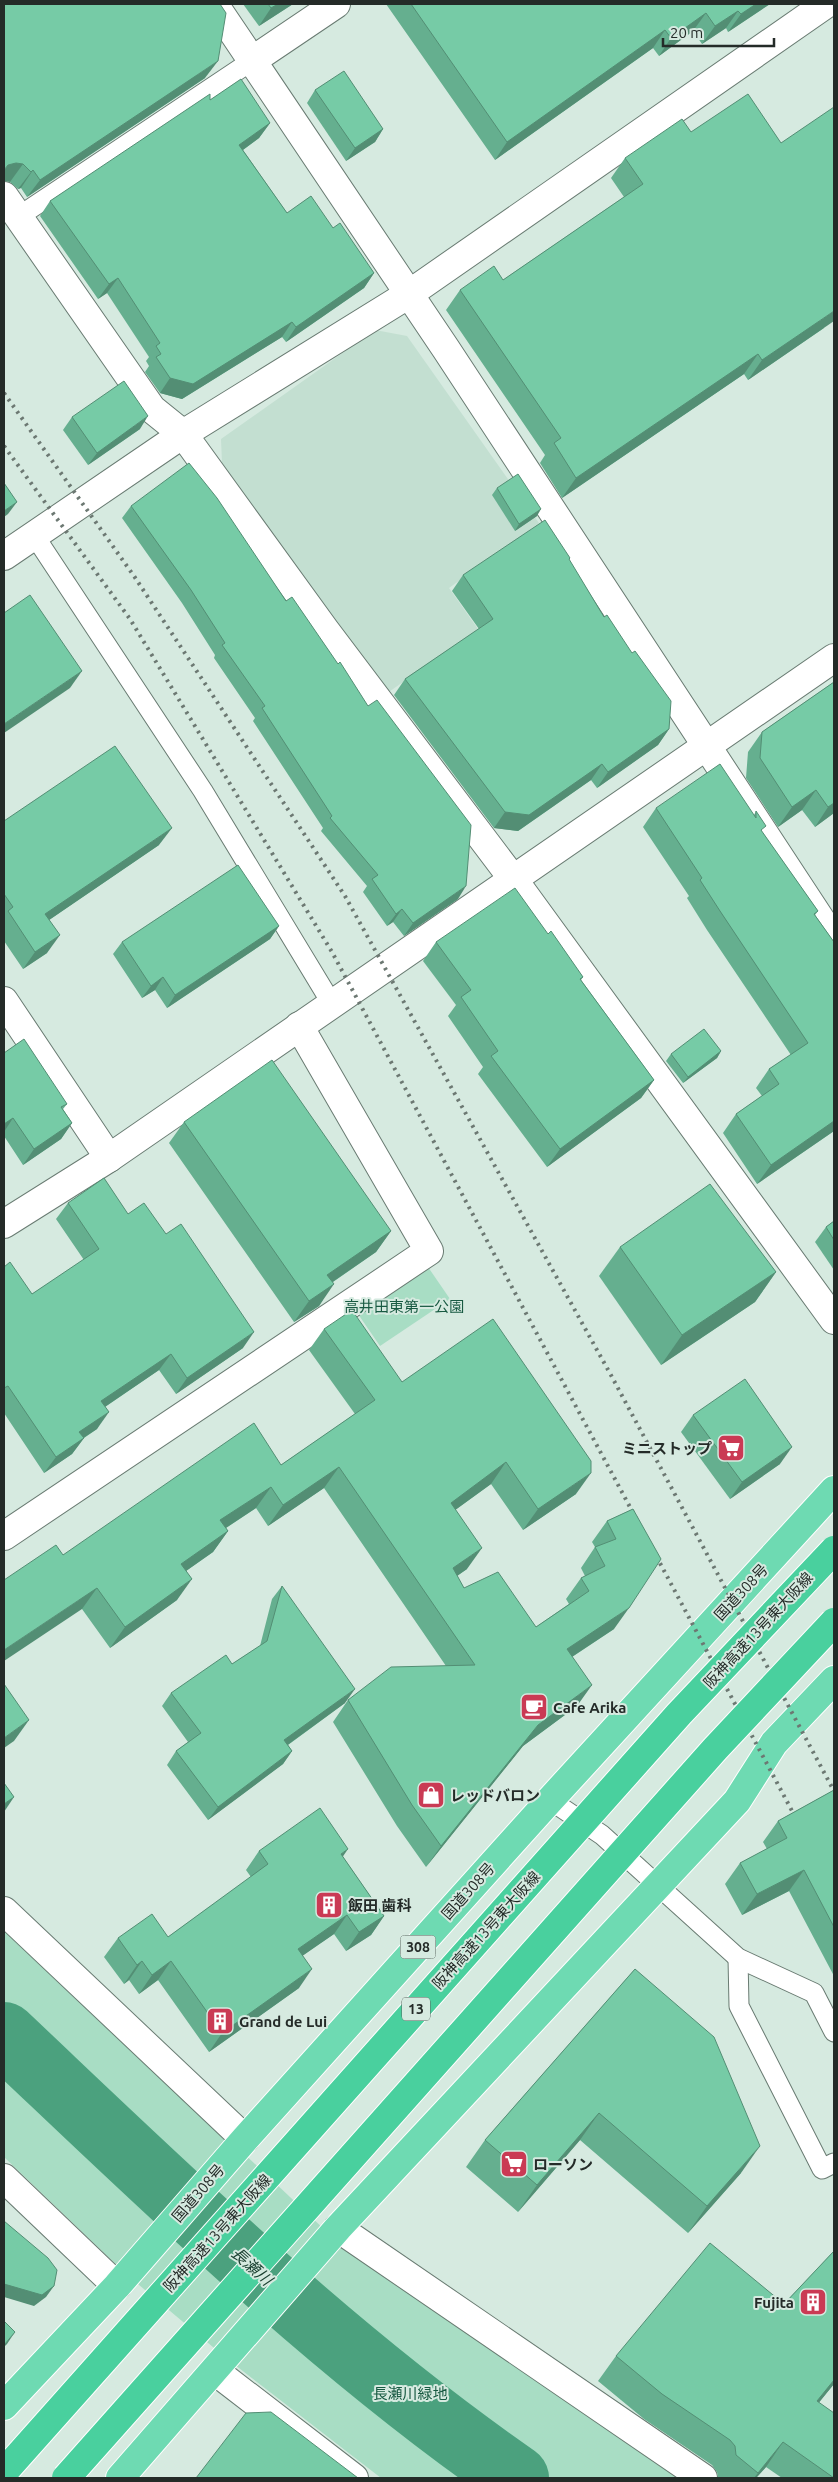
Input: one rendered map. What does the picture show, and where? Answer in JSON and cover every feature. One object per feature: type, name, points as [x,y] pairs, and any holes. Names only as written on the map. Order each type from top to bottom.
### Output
[{"type":"highway","name":"国道308号","points":[[4,2406],[116,2286],[245,2139],[550,1800],[834,1490]]},
{"type":"highway","name":"阪神高速13号東大阪線","points":[[4,2472],[679,1714],[834,1550]]},
{"type":"highway","points":[[66,2478],[695,1772],[834,1622]]},
{"type":"highway","points":[[120,2478],[338,2228],[737,1801],[774,1743],[834,1680]]},
{"type":"street","points":[[214,4],[410,294],[834,940]]},
{"type":"street","points":[[253,60],[336,4]]},
{"type":"street","points":[[4,556],[183,434],[410,294],[826,4]]},
{"type":"street","points":[[11,207],[152,409],[183,434],[325,630],[513,879],[834,1320]]},
{"type":"street","points":[[4,1224],[108,1158],[834,658]]},
{"type":"street","points":[[4,1001],[108,1158]]},
{"type":"street","points":[[4,1536],[429,1251],[300,1026]]},
{"type":"street","points":[[4,1911],[245,2139]]},
{"type":"street","points":[[4,2178],[116,2286]]},
{"type":"street","points":[[338,2228],[703,2478]]},
{"type":"street","points":[[215,2370],[354,2478]]},
{"type":"lane","points":[[11,207],[253,60]]},
{"type":"lane","points":[[34,535],[203,791],[332,1004]]},
{"type":"lane","points":[[550,1800],[602,1835],[738,1958],[814,1993],[834,2032]]},
{"type":"lane","points":[[738,1958],[739,2006],[822,2169],[834,2162]]},
{"type":"shaded area","points":[[375,330],[407,336],[539,523],[449,588],[478,629],[386,694],[222,463],[221,439]]},
{"type":"green space","name":"高井田東第一公園","points":[[428,1267],[450,1299],[380,1346],[358,1314]]},
{"type":"green space","name":"長瀬川緑地","points":[[4,1927],[344,2248],[515,2362],[678,2478],[381,2478],[226,2358],[126,2274],[4,2157]]},
{"type":"building","points":[[4,4],[220,4],[226,13],[218,61],[40,180],[33,170],[31,172],[23,164],[8,165],[4,170]]},
{"type":"building","points":[[268,4],[278,4],[271,8]]},
{"type":"building","points":[[411,4],[756,4],[741,14],[738,11],[715,26],[706,13],[671,38],[665,30],[507,142]]},
{"type":"building","points":[[344,71],[383,129],[355,148],[315,90]]},
{"type":"building","points":[[241,79],[270,123],[239,145],[287,213],[311,196],[333,228],[340,223],[374,273],[296,327],[292,322],[193,384],[170,378],[156,357],[161,354],[156,346],[160,343],[118,278],[109,284],[50,201],[210,94],[210,100]]},
{"type":"building","points":[[748,94],[781,143],[834,107],[834,311],[762,360],[758,354],[576,478],[554,443],[561,438],[460,290],[494,266],[503,280],[643,184],[625,158],[682,119],[691,132]]},
{"type":"building","points":[[124,381],[148,416],[97,453],[72,417]]},
{"type":"building","points":[[189,463],[217,498],[286,601],[292,597],[338,664],[340,662],[368,706],[377,700],[471,825],[466,886],[413,923],[402,909],[396,914],[372,879],[378,875],[330,818],[332,816],[262,708],[265,706],[222,645],[225,643],[191,590],[131,506]]},
{"type":"building","points":[[518,474],[541,509],[519,524],[497,488]]},
{"type":"building","points":[[4,483],[17,502],[4,511]]},
{"type":"building","points":[[545,520],[570,558],[604,617],[607,615],[632,653],[635,651],[671,701],[669,729],[608,772],[602,764],[529,815],[505,812],[405,679],[493,619],[463,575]]},
{"type":"building","points":[[30,595],[82,671],[4,724],[4,613]]},
{"type":"building","points":[[834,682],[834,803],[828,807],[816,790],[792,807],[760,758],[762,732]]},
{"type":"building","points":[[115,746],[172,828],[45,914],[60,935],[35,952],[8,911],[13,907],[4,894],[4,821]]},
{"type":"building","points":[[720,764],[756,818],[756,811],[766,826],[761,830],[818,911],[814,914],[834,942],[834,1121],[771,1165],[736,1114],[779,1084],[769,1069],[808,1043],[720,911],[700,880],[702,878],[656,808]]},
{"type":"building","points":[[238,865],[279,926],[175,995],[163,977],[151,986],[122,942]]},
{"type":"building","points":[[515,888],[548,934],[551,931],[583,977],[580,979],[654,1080],[560,1149],[491,1056],[498,1051],[461,997],[471,990],[436,942]]},
{"type":"building","points":[[704,1029],[721,1051],[688,1077],[671,1054]]},
{"type":"building","points":[[24,1039],[67,1104],[61,1107],[72,1123],[34,1149],[13,1118],[4,1124],[4,1053]]},
{"type":"building","points":[[272,1060],[391,1231],[327,1275],[334,1284],[309,1301],[184,1122]]},
{"type":"building","points":[[104,1178],[128,1214],[144,1203],[166,1234],[181,1224],[254,1332],[187,1378],[171,1354],[101,1401],[109,1412],[79,1432],[84,1438],[56,1457],[8,1386],[4,1388],[4,1267],[10,1262],[32,1294],[99,1249],[68,1203]]},
{"type":"building","points":[[710,1184],[776,1272],[682,1335],[620,1247]]},
{"type":"building","points":[[834,1221],[834,1240],[826,1227]]},
{"type":"building","points":[[352,1310],[402,1382],[493,1319],[591,1461],[591,1473],[538,1509],[506,1462],[451,1503],[482,1548],[453,1568],[464,1588],[498,1572],[536,1627],[589,1591],[581,1578],[605,1566],[595,1547],[616,1539],[607,1521],[633,1509],[661,1559],[629,1608],[567,1649],[592,1685],[538,1725],[441,1846],[412,1805],[348,1700],[391,1667],[475,1665],[339,1467],[283,1505],[271,1487],[220,1520],[228,1531],[181,1564],[192,1579],[125,1627],[97,1588],[4,1650],[4,1580],[56,1545],[63,1555],[254,1423],[281,1465],[375,1400],[324,1329]]},
{"type":"building","name":"ミニストップ","points":[[745,1379],[792,1447],[742,1482],[693,1415]]},
{"type":"building","points":[[282,1586],[355,1689],[284,1740],[292,1751],[218,1807],[176,1751],[201,1733],[171,1693],[226,1655],[232,1664],[267,1641]]},
{"type":"building","points":[[4,1684],[29,1720],[4,1738]]},
{"type":"building","points":[[4,1783],[14,1797],[4,1804]]},
{"type":"building","points":[[834,1790],[834,1927],[804,1870],[757,1894],[740,1863],[787,1838],[778,1821]]},
{"type":"building","points":[[320,1808],[348,1849],[341,1854],[384,1916],[359,1932],[347,1915],[298,1949],[312,1969],[222,2033],[171,1961],[152,1975],[142,1961],[137,1965],[118,1938],[152,1914],[168,1937],[268,1864],[259,1851]]},
{"type":"building","points":[[635,1969],[714,2037],[760,2146],[707,2206],[599,2113],[537,2185],[485,2140]]},
{"type":"building","points":[[4,2221],[48,2258],[57,2270],[54,2286],[42,2295],[4,2284]]},
{"type":"building","points":[[710,2243],[784,2304],[834,2251],[834,2380],[817,2401],[834,2413],[834,2478],[783,2442],[758,2473],[736,2455],[735,2446],[730,2440],[662,2394],[616,2356]]},
{"type":"building","points":[[4,2321],[15,2332],[4,2345]]},
{"type":"building","points":[[271,2412],[358,2478],[196,2478],[246,2413]]},
{"type":"waterway","name":"長瀬川","points":[[4,2035],[189,2209],[316,2322],[447,2428],[516,2478]]},
{"type":"railway","points":[[4,393],[134,576],[345,896],[612,1377],[834,1791]]},
{"type":"railway","points":[[4,446],[130,619],[332,952],[638,1522]]},
{"type":"railway","points":[[653,1550],[799,1824]]},
{"type":"place","name":"ミニストップ","points":[[731,1448]]},
{"type":"place","name":"Cafe Arika","points":[[534,1707]]},
{"type":"place","name":"レッドバロン","points":[[431,1795]]},
{"type":"place","name":"飯田 歯科","points":[[329,1905]]},
{"type":"place","name":"Grand de Lui","points":[[220,2021]]},
{"type":"place","name":"ローソン","points":[[514,2164]]},
{"type":"place","name":"Fujita","points":[[813,2302]]}]
